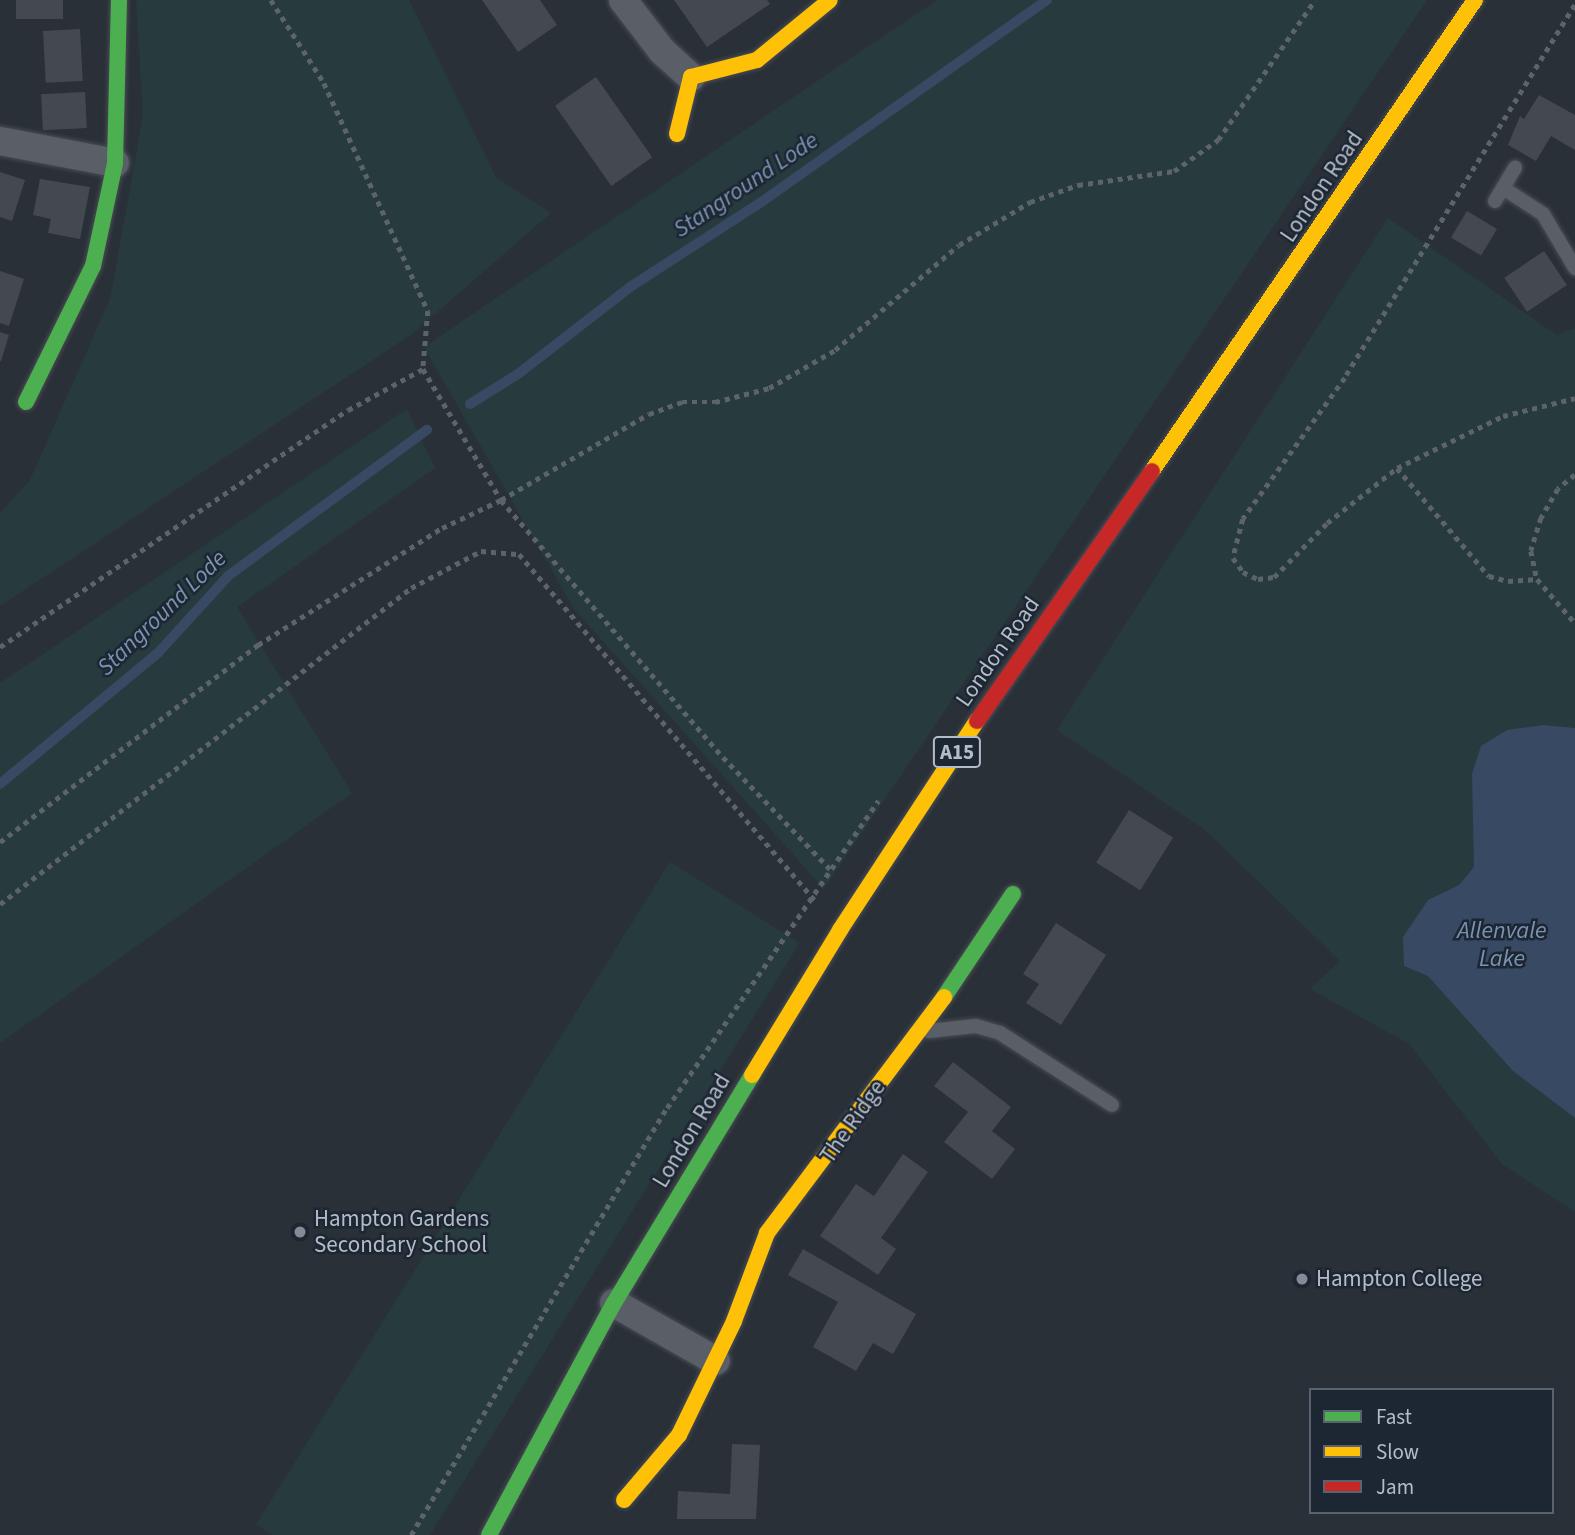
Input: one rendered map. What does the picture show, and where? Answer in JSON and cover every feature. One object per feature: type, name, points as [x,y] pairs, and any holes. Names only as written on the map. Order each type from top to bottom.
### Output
[{"type":"main road","points":[[26,402],[93,266],[114,163],[119,0]]},
{"type":"main road","points":[[677,134],[691,77],[757,60],[830,0]]},
{"type":"main road","name":"London Road","points":[[489,1535],[614,1303],[840,930],[986,707],[1295,267],[1475,0]]},
{"type":"main road","name":"The Ridge","points":[[624,1500],[679,1434],[716,1361],[767,1233],[921,1032],[1013,894]]},
{"type":"street","points":[[623,0],[662,51],[691,77]]},
{"type":"street","points":[[0,141],[114,163]]},
{"type":"street","points":[[614,1303],[716,1361]]},
{"type":"lane","points":[[1494,201],[1515,167]]},
{"type":"lane","points":[[1503,188],[1543,214],[1575,268]]},
{"type":"lane","points":[[921,1032],[976,1026],[1000,1033],[1112,1105]]},
{"type":"path","points":[[271,0],[324,83],[428,310],[423,369],[501,500],[723,757],[830,869]]},
{"type":"path","points":[[0,842],[258,645],[442,528],[501,500],[649,414],[682,402],[715,402],[769,388],[835,350],[959,245],[1030,202],[1079,185],[1174,171],[1218,140],[1315,0]]},
{"type":"path","points":[[1575,5],[1345,378],[1242,519],[1233,558],[1243,572],[1258,579],[1274,577],[1327,523],[1397,468],[1503,416],[1575,398]]},
{"type":"path","points":[[0,648],[348,410],[423,369]]},
{"type":"path","points":[[1397,468],[1489,576],[1508,581],[1537,579]]},
{"type":"path","points":[[1575,475],[1559,489],[1541,518],[1531,551],[1537,579],[1575,623]]},
{"type":"path","points":[[0,904],[411,588],[481,551],[519,554],[840,930]]},
{"type":"green space","points":[[136,0],[409,0],[496,177],[551,213],[412,334],[0,606],[0,513],[30,480],[110,299],[143,116]]},
{"type":"green space","points":[[937,0],[1427,0],[824,889],[574,609],[424,347]]},
{"type":"green space","points":[[1388,218],[1557,335],[1575,328],[1575,1212],[1502,1164],[1409,1044],[1310,989],[1340,961],[1205,830],[1057,730]]},
{"type":"green space","points":[[407,409],[435,468],[237,607],[352,793],[0,1043],[0,683]]},
{"type":"green space","points":[[670,862],[800,943],[430,1535],[273,1535],[256,1524]]},
{"type":"water","name":"Allenvale Lake","points":[[1543,725],[1575,728],[1575,1118],[1513,1071],[1428,976],[1404,966],[1403,937],[1428,900],[1459,885],[1474,867],[1472,774],[1481,746],[1507,730]]},
{"type":"building","points":[[16,0],[63,0],[63,19],[16,19]]},
{"type":"building","points":[[482,0],[540,0],[557,25],[518,52]]},
{"type":"building","points":[[674,0],[767,0],[770,4],[707,47]]},
{"type":"building","points":[[80,29],[83,81],[46,83],[43,31]]},
{"type":"building","points":[[596,77],[652,157],[611,186],[555,106]]},
{"type":"building","points":[[85,92],[87,128],[43,130],[41,94]]},
{"type":"building","points":[[1539,95],[1575,115],[1575,150],[1551,136],[1536,161],[1508,145],[1520,116],[1524,119]]},
{"type":"building","points":[[0,172],[25,180],[12,221],[0,217]]},
{"type":"building","points":[[40,179],[90,187],[80,239],[48,233],[51,219],[33,215]]},
{"type":"building","points":[[1467,211],[1497,229],[1481,256],[1451,238]]},
{"type":"building","points":[[1544,251],[1567,285],[1527,312],[1504,278]]},
{"type":"building","points":[[0,271],[24,279],[9,326],[0,323]]},
{"type":"building","points":[[0,332],[9,335],[1,361],[0,361]]},
{"type":"building","points":[[1129,810],[1173,838],[1140,890],[1096,863]]},
{"type":"building","points":[[1056,923],[1106,955],[1061,1025],[1026,1003],[1039,984],[1023,974]]},
{"type":"building","points":[[953,1062],[1011,1107],[992,1131],[1015,1149],[992,1179],[944,1142],[968,1112],[934,1086]]},
{"type":"building","points":[[903,1154],[928,1172],[881,1238],[896,1249],[878,1275],[820,1236],[856,1184],[874,1196]]},
{"type":"building","points":[[803,1249],[916,1314],[893,1354],[873,1343],[856,1371],[813,1347],[838,1302],[788,1275]]},
{"type":"building","points":[[732,1444],[760,1445],[756,1519],[677,1519],[678,1491],[730,1494]]},
{"type":"waterway","name":"Stanground Lode","points":[[470,404],[518,374],[630,287],[763,201],[1047,0]]},
{"type":"waterway","name":"Stanground Lode","points":[[0,784],[158,653],[228,576],[427,430]]},
{"type":"traffic: fast","points":[[26,402],[93,266],[115,163],[119,0]]},
{"type":"traffic: fast","points":[[944,997],[1013,894]]},
{"type":"traffic: fast","points":[[489,1535],[614,1303],[752,1075]]},
{"type":"traffic: slow","points":[[677,134],[691,77],[757,60],[830,0]]},
{"type":"traffic: slow","points":[[1152,471],[1475,0]]},
{"type":"traffic: slow","points":[[752,1075],[840,930],[977,721]]},
{"type":"traffic: slow","points":[[624,1500],[679,1435],[734,1321],[767,1233],[944,997]]},
{"type":"traffic: jam","points":[[977,721],[1152,471]]},
{"type":"place","name":"Hampton Gardens Secondary School","points":[[300,1232]]},
{"type":"place","name":"Hampton College","points":[[1302,1279]]}]
